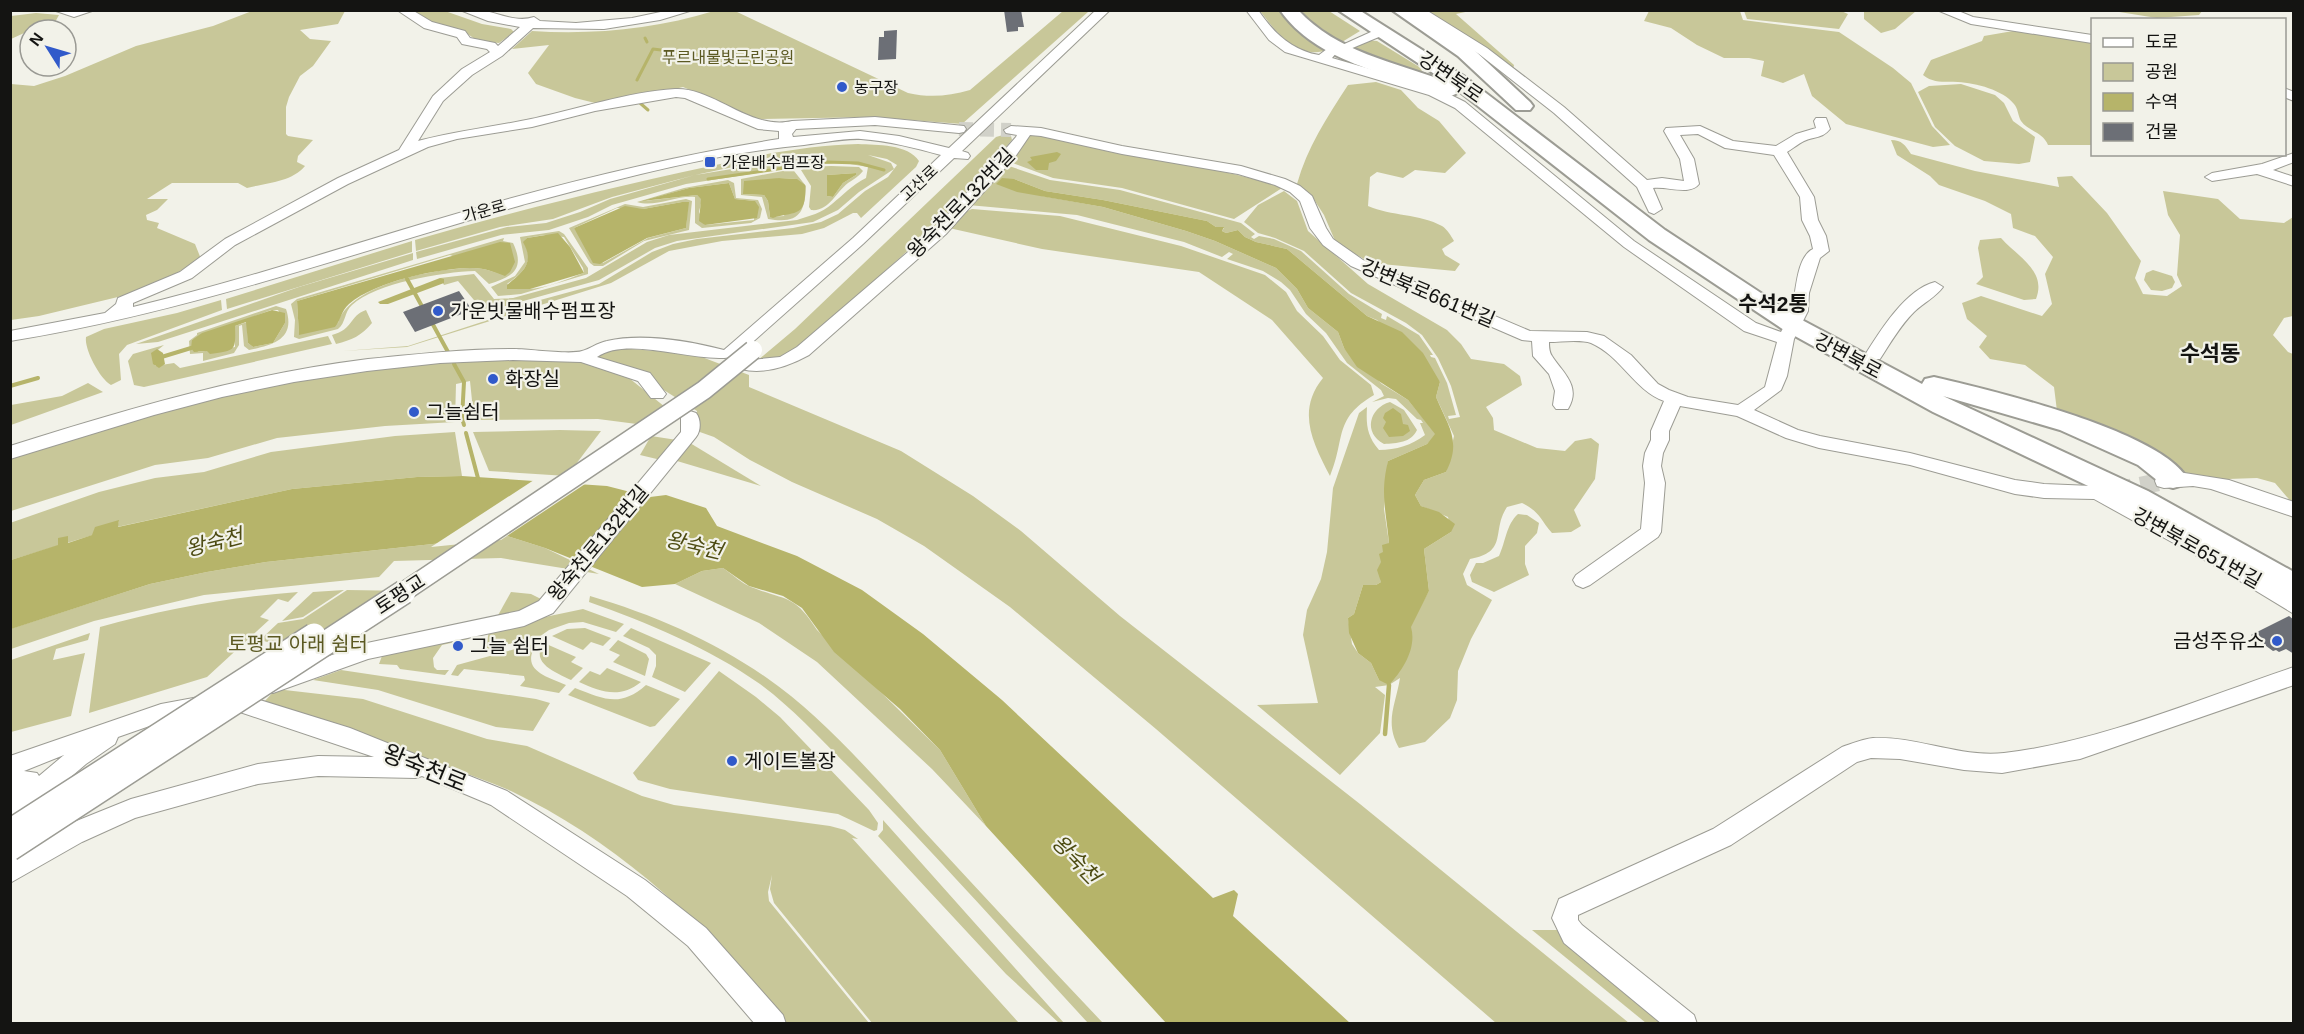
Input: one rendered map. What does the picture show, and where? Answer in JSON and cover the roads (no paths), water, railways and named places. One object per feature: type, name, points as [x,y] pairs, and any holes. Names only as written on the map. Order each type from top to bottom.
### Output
[{"type":"highway","points":[[1288,10],[1305,27],[1334,46],[1489,104]]},
{"type":"highway","name":"강변북로","points":[[1346,10],[1458,81],[1644,213],[1717,255],[1793,325],[1938,395],[2138,498],[2294,586]]},
{"type":"highway","name":"강변북로","points":[[1375,10],[1523,106],[1644,213]]},
{"type":"highway","points":[[1400,10],[1465,52],[1523,106]]},
{"type":"highway","name":"강변북로","points":[[1793,325],[1874,355],[1938,395],[2150,487],[2221,523],[2294,565]]},
{"type":"highway","points":[[1938,395],[1991,398],[2066,423],[2150,459],[2169,479]]},
{"type":"highway","points":[[1938,395],[1981,433],[2103,492]]},
{"type":"street","points":[[59,10],[74,13],[89,10]]},
{"type":"street","points":[[404,10],[428,25],[461,34],[466,41],[491,46],[498,53]]},
{"type":"street","points":[[466,10],[492,19],[592,26],[646,20],[687,10]]},
{"type":"street","points":[[481,10],[532,23],[603,22],[672,10]]},
{"type":"street","name":"고산로","points":[[750,358],[957,155],[1119,10]]},
{"type":"street","points":[[1252,10],[1270,34],[1284,48],[1296,54],[1326,56],[1434,92],[1460,105],[1629,244],[1750,327],[1793,325]]},
{"type":"street","points":[[1417,10],[1483,51],[1558,110],[1644,185],[1644,213],[1606,225]]},
{"type":"street","points":[[1943,10],[1971,20],[2091,39]]},
{"type":"street","name":"고산로","points":[[725,353],[858,241],[927,175],[957,155],[963,133],[1102,11]]},
{"type":"street","points":[[405,151],[438,99],[467,72],[498,53],[532,23]]},
{"type":"street","points":[[1346,46],[1382,31]]},
{"type":"street","points":[[108,318],[125,306],[124,301],[186,275],[230,242],[343,181],[405,151],[456,135],[532,123],[594,107],[675,93],[687,94],[787,135],[793,124],[875,121],[963,133]]},
{"type":"street","points":[[1644,185],[1662,182],[1690,186],[1692,184],[1687,159],[1671,131],[1700,130],[1730,146],[1779,151],[1801,137],[1817,134],[1822,129],[1821,121]]},
{"type":"street","name":"강변북로661번길","points":[[1018,131],[1041,132],[1122,150],[1207,163],[1280,182],[1295,189],[1307,199],[1318,228],[1328,242],[1358,263],[1516,331],[1540,337],[1587,337],[1607,345],[1625,359],[1652,388],[1674,399],[1741,411],[1792,434],[1845,449],[1901,457],[2015,487],[2044,491],[2103,492]]},
{"type":"street","name":"왕숙천로132번길","points":[[750,358],[784,362],[803,351],[941,231],[1023,138],[1018,131]]},
{"type":"street","points":[[927,175],[927,160],[921,146],[963,133]]},
{"type":"street","name":"가운로","points":[[10,336],[108,318],[199,296],[434,225],[589,182],[787,135],[860,135],[899,140],[957,155]]},
{"type":"street","points":[[1741,411],[1772,390],[1813,255],[1821,251],[1818,236],[1810,220],[1807,197],[1779,151]]},
{"type":"street","points":[[2212,177],[2235,175],[2294,158]]},
{"type":"street","points":[[2257,169],[2294,182]]},
{"type":"street","points":[[1874,355],[1884,336],[1920,296],[1935,287]]},
{"type":"street","points":[[1540,337],[1542,356],[1557,372],[1564,391],[1562,405]]},
{"type":"street","points":[[587,357],[594,350],[610,345],[725,353]]},
{"type":"street","name":"토평교","points":[[10,831],[598,449],[691,385],[725,353]]},
{"type":"street","points":[[10,453],[139,412],[202,395],[314,373],[435,358],[552,355],[587,357],[588,360],[644,377],[657,394]]},
{"type":"street","name":"토평교","points":[[10,849],[508,524],[750,358]]},
{"type":"street","points":[[1583,580],[1651,532],[1655,483],[1652,466],[1654,453],[1660,440],[1660,431],[1674,399]]},
{"type":"street","name":"왕숙천로132번길","points":[[231,700],[367,651],[524,618],[546,607],[690,425]]},
{"type":"street","points":[[2169,479],[2213,483],[2294,510]]},
{"type":"street","name":"강변북로651번길","points":[[2103,492],[2260,582],[2294,606]]},
{"type":"street","points":[[1684,1023],[1573,934],[1565,925],[1564,915],[1568,907],[1722,837],[1850,754],[1872,748],[1900,748],[1964,760],[2002,763],[2080,749],[2294,676]]},
{"type":"street","name":"왕숙천로","points":[[10,766],[161,713],[231,700],[342,735],[499,798],[636,888],[697,937],[773,1023]]},
{"type":"street","points":[[10,815],[78,757],[124,725]]},
{"type":"street","points":[[318,766],[339,753],[343,745],[342,735]]},
{"type":"street","points":[[10,872],[73,834],[131,809],[258,774],[318,766],[431,769]]},
{"type":"street","points":[[10,783],[29,780],[32,787],[10,808]]},
{"type":"water","points":[[1057,152],[1061,154],[1056,161],[1049,163],[1048,170],[1036,170],[1027,162],[1032,160],[1030,157]]},
{"type":"water","points":[[856,173],[843,183],[833,197],[827,196],[827,175]]},
{"type":"water","points":[[1002,178],[1014,179],[1045,191],[1207,221],[1216,227],[1224,227],[1222,231],[1226,233],[1238,230],[1245,237],[1256,242],[1287,249],[1367,316],[1402,332],[1423,353],[1440,382],[1436,397],[1452,434],[1453,451],[1446,472],[1424,480],[1415,495],[1421,506],[1439,512],[1455,524],[1451,532],[1424,549],[1429,591],[1411,627],[1412,643],[1408,658],[1389,685],[1379,680],[1371,663],[1358,653],[1349,633],[1348,618],[1354,614],[1363,585],[1376,585],[1381,582],[1377,570],[1381,562],[1379,554],[1383,552],[1382,545],[1389,543],[1384,493],[1388,461],[1427,444],[1435,434],[1408,400],[1357,367],[1344,348],[1338,332],[1308,308],[1297,289],[1276,268],[1186,231],[1103,207],[1017,192],[996,184]]},
{"type":"water","points":[[797,179],[805,185],[804,204],[798,212],[773,218],[770,217],[768,201],[764,195],[743,194],[744,181]]},
{"type":"water","points":[[729,183],[735,199],[755,201],[759,207],[757,218],[705,225],[699,221],[701,199],[697,195],[642,201],[689,188]]},
{"type":"water","points":[[689,202],[686,228],[647,238],[600,264],[593,263],[574,228],[625,206],[643,209]]},
{"type":"water","points":[[558,233],[570,247],[584,273],[530,289],[507,289],[507,285],[526,266],[528,256],[523,242],[527,238]]},
{"type":"water","points":[[500,242],[510,243],[515,262],[505,276],[485,269],[473,268],[443,270],[408,277],[375,289],[349,304],[335,327],[299,335],[297,301]]},
{"type":"water","points":[[272,310],[285,313],[285,323],[273,343],[253,347],[248,343],[246,322],[235,326],[234,345],[225,352],[210,354],[207,351],[194,352],[191,348],[192,340],[202,333]]},
{"type":"water","points":[[1393,408],[1401,414],[1403,424],[1408,425],[1410,431],[1403,436],[1389,437],[1383,428],[1386,422],[1383,418],[1385,413]]},
{"type":"water","name":"왕숙천","points":[[462,476],[607,486],[650,497],[666,495],[706,508],[717,526],[797,556],[862,590],[923,634],[1002,700],[1213,898],[1234,890],[1238,894],[1233,916],[1350,1023],[1166,1023],[986,826],[940,750],[900,709],[834,652],[802,608],[783,596],[749,586],[723,568],[702,571],[675,584],[642,587],[545,548],[507,536],[266,562],[207,572],[150,584],[11,629],[11,560],[58,545],[58,538],[68,536],[68,543],[92,535],[95,527],[119,520],[118,527],[292,489],[417,477]]},
{"type":"waterway","points":[[645,38],[647,42]]},
{"type":"waterway","points":[[637,80],[653,49],[779,65]]},
{"type":"waterway","points":[[640,103],[648,110]]},
{"type":"waterway","points":[[708,179],[826,162],[858,163],[884,170]]},
{"type":"waterway","points":[[407,279],[424,310]]},
{"type":"waterway","points":[[384,302],[440,281]]},
{"type":"waterway","points":[[431,321],[448,352]]},
{"type":"waterway","points":[[155,359],[191,348]]},
{"type":"waterway","points":[[157,353],[159,364]]},
{"type":"waterway","points":[[454,364],[464,382],[462,418],[464,425]]},
{"type":"waterway","points":[[10,386],[38,378]]},
{"type":"waterway","points":[[466,433],[479,482]]},
{"type":"waterway","points":[[1385,734],[1389,685]]},
{"type":"tunnel","points":[[959,129],[1011,130]]},
{"type":"tunnel","points":[[2114,491],[2164,481]]},
{"type":"place","name":"농구장","points":[[842,87]]},
{"type":"place","name":"가운배수펌프장","points":[[710,162]]},
{"type":"place","name":"가운빗물배수펌프장","points":[[438,311]]},
{"type":"place","name":"화장실","points":[[493,379]]},
{"type":"place","name":"그늘쉼터","points":[[414,412]]},
{"type":"place","name":"금성주유소","points":[[2277,641]]},
{"type":"place","name":"그늘 쉼터","points":[[458,646]]},
{"type":"place","name":"게이트볼장","points":[[732,761]]},
{"type":"district","name":"수석2통","points":[[1773,303]]},
{"type":"district","name":"수석동","points":[[2210,353]]},
{"type":"park label","name":"푸르내물빛근린공원","points":[[728,57]]},
{"type":"park label","name":"토평교 아래 쉼터","points":[[298,644]]}]
